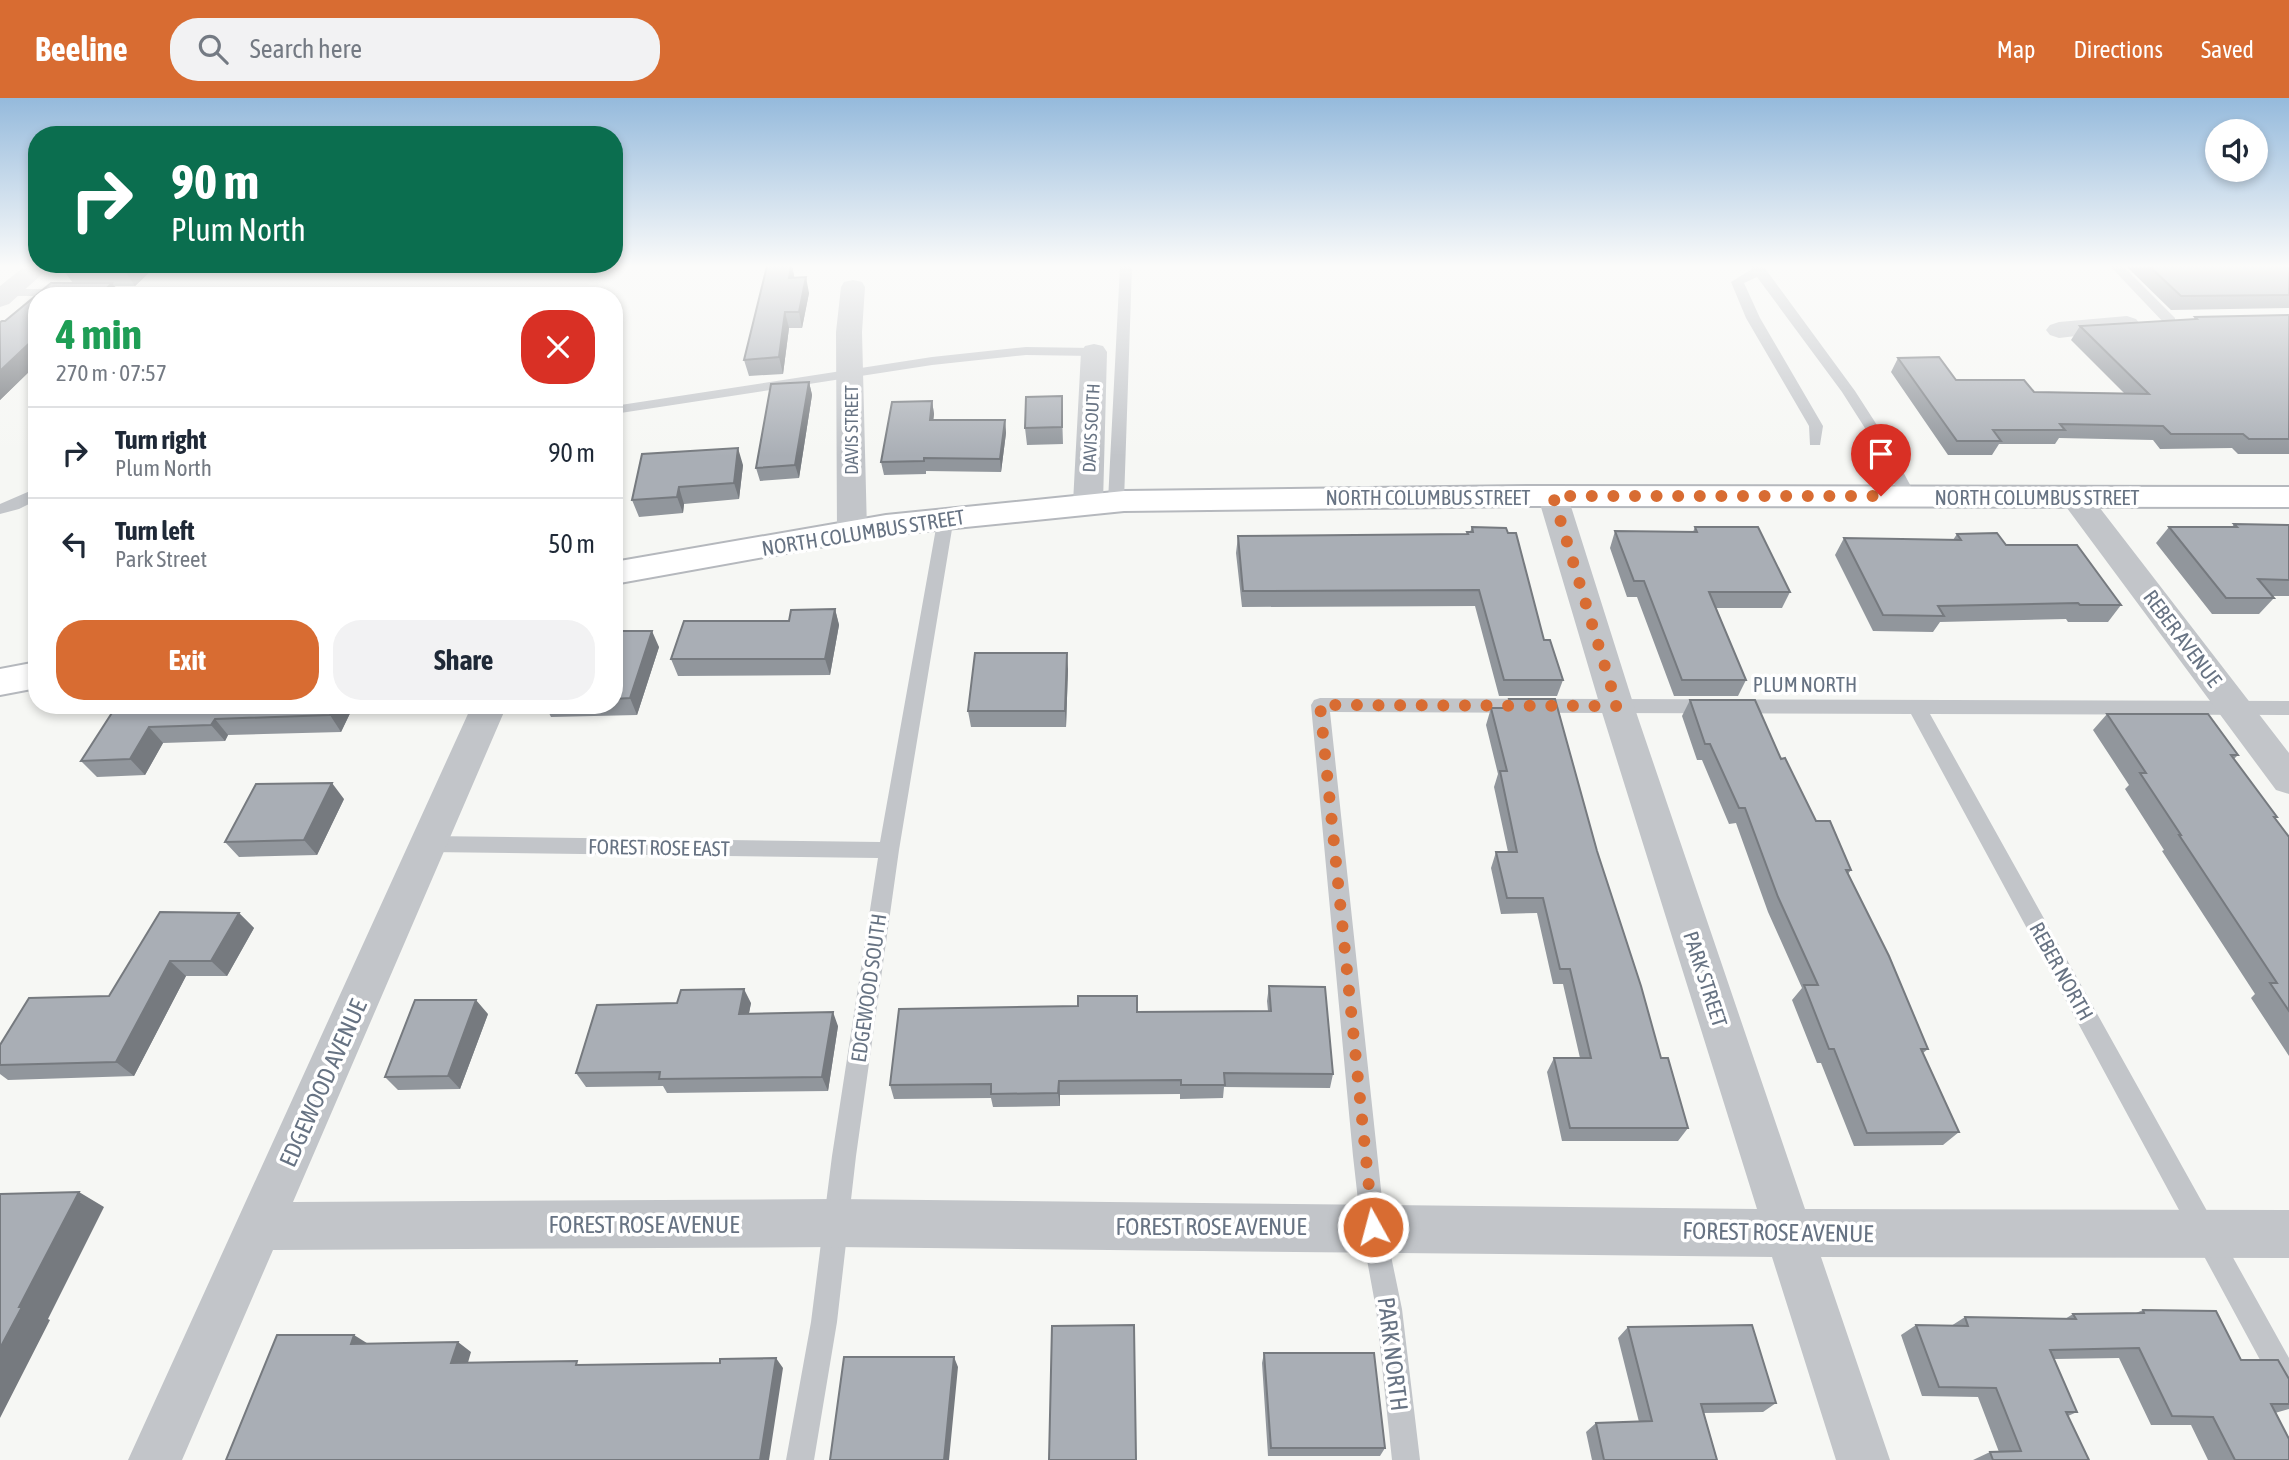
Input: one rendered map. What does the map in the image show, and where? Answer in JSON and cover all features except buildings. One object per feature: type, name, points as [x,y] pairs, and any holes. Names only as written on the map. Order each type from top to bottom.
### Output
[{"type":"main road","name":"NORTH COLUMBUS STREET","points":[[623,571],[946,517],[1102,502],[1186,498],[2289,497]]},
{"type":"main road","points":[[0,681],[28,676]]},
{"type":"street","name":"DAVIS STREET","points":[[849,330],[852,531]]},
{"type":"street","points":[[2059,330],[2064,330]]},
{"type":"street","name":"DAVIS SOUTH","points":[[1094,352],[1102,502]]},
{"type":"street","name":"PARK STREET","points":[[1553,496],[1617,706],[1863,1460]]},
{"type":"street","name":"REBER AVENUE","points":[[2075,497],[2289,780]]},
{"type":"street","name":"EDGEWOOD AVENUE","points":[[155,1460],[486,714]]},
{"type":"street","name":"FOREST ROSE AVENUE","points":[[258,1226],[836,1223],[1789,1233],[2289,1234]]},
{"type":"lane","points":[[1102,502],[1119,330]]},
{"type":"lane","points":[[1760,330],[1816,426],[1815,442]]},
{"type":"lane","points":[[1803,330],[1877,436],[1908,496]]},
{"type":"lane","points":[[623,409],[1026,351],[1094,352]]},
{"type":"lane","points":[[0,509],[28,498]]},
{"type":"lane","name":"EDGEWOOD SOUTH","points":[[800,1460],[824,1322],[889,850],[946,517]]},
{"type":"lane","name":"PLUM NORTH","points":[[1320,705],[2289,708]]},
{"type":"lane","name":"PARK NORTH","points":[[1320,705],[1373,1227],[1389,1309],[1406,1460]]},
{"type":"lane","name":"REBER NORTH","points":[[1917,707],[2289,1385]]},
{"type":"lane","name":"FOREST ROSE EAST","points":[[429,844],[889,850]]},
{"type":"route","points":[[1373,1227],[1320,705],[1617,706],[1553,496],[1881,496]]}]
